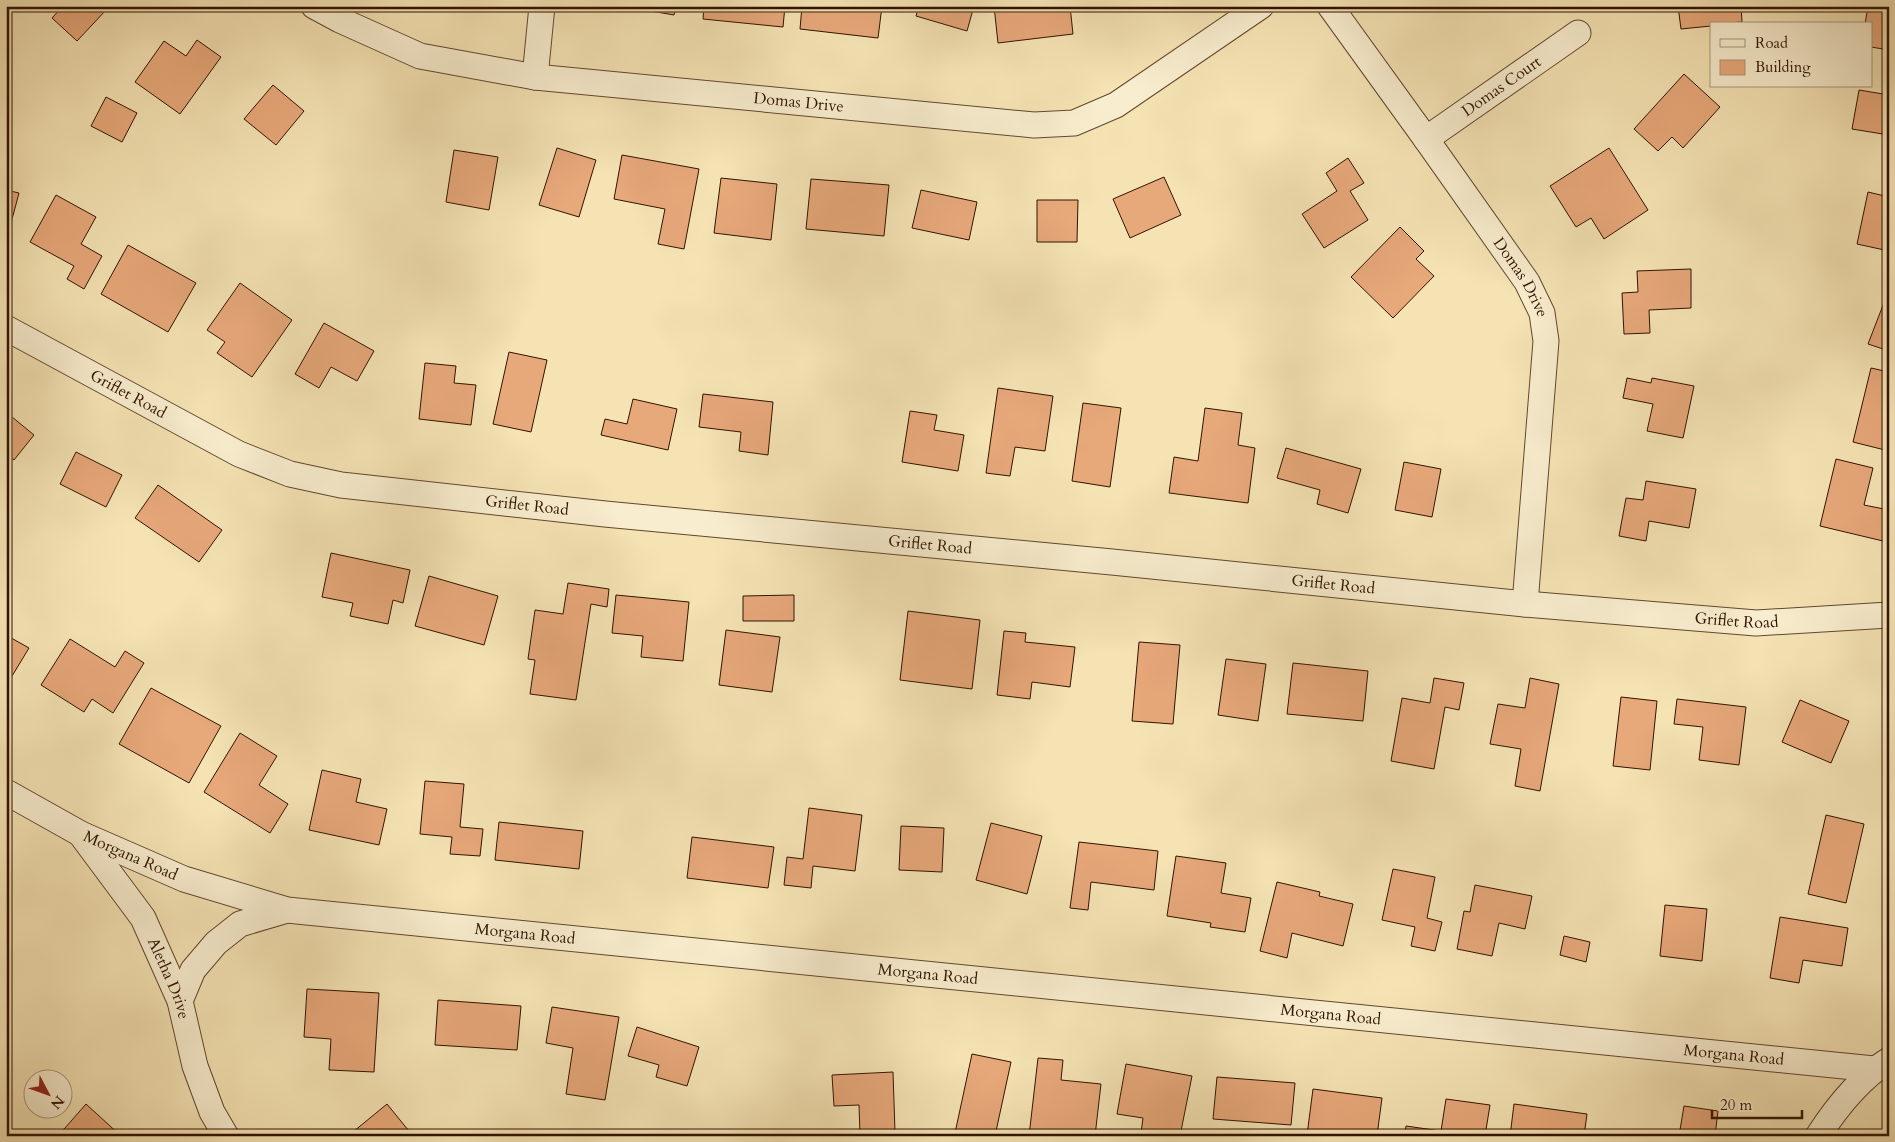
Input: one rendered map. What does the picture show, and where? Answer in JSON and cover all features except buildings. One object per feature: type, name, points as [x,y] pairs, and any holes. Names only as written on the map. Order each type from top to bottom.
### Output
[{"type":"street","name":"Domas Drive","points":[[314,6],[340,20],[420,56],[535,77],[1034,125],[1074,123],[1116,105],[1262,6]]},
{"type":"street","points":[[535,77],[542,6]]},
{"type":"street","name":"Domas Drive","points":[[1330,6],[1527,282],[1542,313],[1546,340],[1525,604]]},
{"type":"street","name":"Domas Court","points":[[1426,139],[1578,33]]},
{"type":"street","name":"Griflet Road","points":[[6,328],[239,454],[290,474],[341,485],[615,515],[1102,561],[1525,604],[1756,624],[1889,615]]},
{"type":"street","name":"Morgana Road","points":[[6,792],[81,834],[184,878],[287,910],[1881,1065]]},
{"type":"street","name":"Aletha Drive","points":[[81,834],[143,918],[180,1001],[195,1066],[212,1112],[226,1136]]},
{"type":"street","points":[[180,1001],[193,970],[216,943],[240,924],[287,910]]},
{"type":"street","points":[[1818,1136],[1831,1116],[1881,1065]]}]
